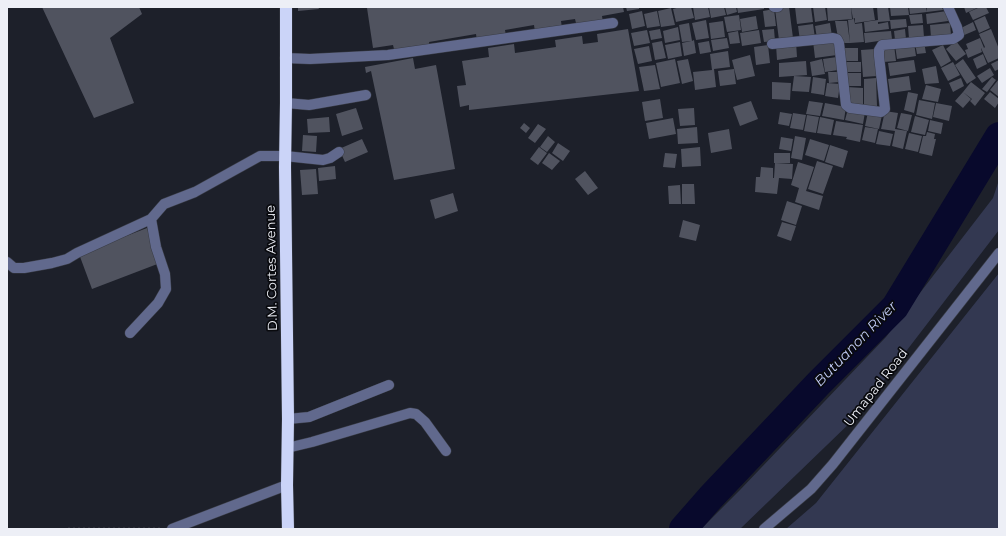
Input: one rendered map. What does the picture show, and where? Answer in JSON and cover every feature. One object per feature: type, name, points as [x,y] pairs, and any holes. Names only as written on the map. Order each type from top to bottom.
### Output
[{"type":"highway","name":"D.M. Cortes Avenue","points":[[286,7],[285,156],[288,529]]},
{"type":"street","points":[[774,8],[778,7]]},
{"type":"street","points":[[772,44],[833,38],[837,39],[839,44],[846,105],[850,108],[881,112],[885,109],[879,50],[882,46],[953,39],[959,35],[948,7]]},
{"type":"street","points":[[285,58],[310,59],[388,55],[612,23]]},
{"type":"street","points":[[286,103],[309,105],[366,96]]},
{"type":"street","points":[[7,262],[11,266],[17,268],[52,263],[67,259],[151,219],[164,204],[195,192],[260,156],[285,156],[323,160],[330,158],[339,152]]},
{"type":"street","points":[[130,333],[158,304],[166,289],[165,274],[156,247],[151,219]]},
{"type":"street","name":"Umapad Road","points":[[764,529],[811,489],[833,464],[999,253]]},
{"type":"street","points":[[288,419],[309,417],[389,385]]},
{"type":"street","points":[[287,448],[410,413],[416,414],[425,422],[446,451]]},
{"type":"street","points":[[172,529],[287,485]]},
{"type":"path","points":[[68,529],[172,529]]},
{"type":"shaded area","points":[[999,180],[999,230],[855,418],[740,529],[701,529],[886,337],[993,198]]},
{"type":"shaded area","points":[[999,273],[999,529],[786,529],[816,503]]},
{"type":"building","points":[[42,7],[139,7],[142,14],[110,38],[134,103],[94,118]]},
{"type":"building","points":[[298,7],[318,7],[319,9],[298,11]]},
{"type":"building","points":[[623,7],[624,12],[602,16],[603,22],[577,27],[575,19],[561,21],[562,28],[535,32],[534,25],[505,30],[506,36],[477,41],[476,34],[429,42],[430,47],[395,53],[393,45],[373,48],[367,8]]},
{"type":"building","points":[[626,7],[639,7],[639,9],[627,11]]},
{"type":"building","points":[[680,7],[691,7],[694,18],[676,22],[673,9]]},
{"type":"building","points":[[693,7],[708,7],[710,17],[695,20]]},
{"type":"building","points":[[709,7],[724,7],[726,15],[711,18]]},
{"type":"building","points":[[725,7],[736,7],[737,12],[727,15]]},
{"type":"building","points":[[737,7],[764,7],[764,9],[738,13]]},
{"type":"building","points":[[789,7],[793,38],[779,40],[775,9]]},
{"type":"building","points":[[795,7],[811,7],[813,22],[797,24]]},
{"type":"building","points":[[813,7],[825,7],[827,20],[815,22]]},
{"type":"building","points":[[827,7],[851,7],[852,19],[828,21]]},
{"type":"building","points":[[851,7],[873,7],[875,20],[855,23],[855,18],[853,19]]},
{"type":"building","points":[[877,7],[888,7],[890,21],[878,22],[878,24],[888,22],[889,29],[865,32],[864,22],[878,20]]},
{"type":"building","points":[[890,7],[908,7],[909,15],[891,16]]},
{"type":"building","points":[[909,7],[926,7],[927,12],[910,14]]},
{"type":"building","points":[[927,7],[942,7],[943,10],[927,12]]},
{"type":"building","points":[[964,7],[979,7],[966,13]]},
{"type":"building","points":[[980,7],[986,7],[989,13],[973,20],[969,12]]},
{"type":"building","points":[[671,8],[675,25],[661,27],[658,11]]},
{"type":"building","points":[[774,9],[776,26],[765,27],[763,11]]},
{"type":"building","points":[[642,11],[645,26],[632,29],[629,14]]},
{"type":"building","points":[[657,11],[660,26],[647,28],[644,14]]},
{"type":"building","points":[[947,11],[948,21],[927,24],[926,14]]},
{"type":"building","points":[[922,14],[923,23],[911,24],[909,15]]},
{"type":"building","points":[[739,15],[741,30],[727,32],[724,17]]},
{"type":"building","points":[[756,16],[758,29],[742,32],[740,19]]},
{"type":"building","points":[[985,16],[990,28],[979,33],[974,21]]},
{"type":"building","points":[[854,19],[855,24],[862,23],[864,42],[850,43],[848,20]]},
{"type":"building","points":[[906,19],[907,27],[891,29],[890,20]]},
{"type":"building","points":[[706,20],[709,38],[696,40],[692,23]]},
{"type":"building","points":[[723,21],[725,37],[711,39],[709,23]]},
{"type":"building","points":[[835,21],[847,21],[850,43],[839,43]]},
{"type":"building","points":[[973,22],[976,30],[962,36],[959,29]]},
{"type":"building","points":[[689,23],[696,53],[684,56],[682,43],[691,41],[682,42],[679,25]]},
{"type":"building","points":[[830,23],[832,36],[817,38],[815,26]]},
{"type":"building","points":[[950,23],[951,35],[931,37],[930,25]]},
{"type":"building","points":[[813,24],[815,38],[800,41],[798,26]]},
{"type":"building","points":[[923,25],[924,37],[909,39],[908,26]]},
{"type":"building","points":[[678,27],[680,40],[665,43],[663,31]]},
{"type":"building","points":[[628,29],[639,91],[469,110],[469,105],[460,107],[457,86],[466,85],[462,61],[489,57],[488,48],[514,44],[515,53],[556,47],[555,40],[582,36],[583,44],[598,42],[597,34]]},
{"type":"building","points":[[660,29],[662,38],[651,40],[649,31]]},
{"type":"building","points":[[774,29],[775,41],[764,42],[762,30]]},
{"type":"building","points":[[905,29],[906,39],[895,40],[894,31]]},
{"type":"building","points":[[991,29],[999,49],[999,58],[988,63],[981,48],[982,52],[968,58],[965,50],[968,49],[966,44],[980,38],[984,48],[985,47],[979,34]]},
{"type":"building","points":[[647,30],[650,43],[634,46],[631,33]]},
{"type":"building","points":[[759,30],[761,43],[742,46],[740,33]]},
{"type":"building","points":[[738,31],[740,43],[730,44],[728,33]]},
{"type":"building","points":[[891,31],[892,39],[865,43],[864,33]]},
{"type":"building","points":[[727,38],[729,48],[713,51],[711,40]]},
{"type":"building","points":[[835,38],[837,55],[815,58],[813,41]]},
{"type":"building","points":[[662,41],[666,58],[655,60],[652,43]]},
{"type":"building","points":[[709,41],[711,52],[700,54],[698,43]]},
{"type":"building","points":[[956,41],[966,54],[956,61],[946,49]]},
{"type":"building","points":[[680,42],[682,56],[668,59],[665,45]]},
{"type":"building","points":[[796,42],[797,57],[777,60],[776,45]]},
{"type":"building","points":[[924,42],[926,53],[917,54],[915,43]]},
{"type":"building","points":[[914,43],[916,56],[897,59],[895,45]]},
{"type":"building","points":[[768,45],[770,63],[756,65],[754,47]]},
{"type":"building","points":[[894,45],[896,61],[884,62],[882,46]]},
{"type":"building","points":[[943,45],[951,61],[941,67],[932,50]]},
{"type":"building","points":[[649,46],[652,61],[638,64],[634,49]]},
{"type":"building","points":[[843,48],[858,48],[858,61],[843,61]]},
{"type":"building","points":[[875,49],[877,76],[863,77],[861,50]]},
{"type":"building","points":[[728,51],[730,67],[714,69],[716,87],[695,90],[693,72],[712,70],[710,54]]},
{"type":"building","points":[[983,54],[987,64],[977,69],[973,59]]},
{"type":"building","points":[[750,55],[755,76],[737,80],[732,60]]},
{"type":"building","points":[[837,57],[838,70],[825,72],[823,59]]},
{"type":"building","points":[[413,58],[415,69],[436,65],[455,169],[394,180],[371,71],[366,73],[365,67]]},
{"type":"building","points":[[675,59],[680,83],[661,87],[656,63]]},
{"type":"building","points":[[688,59],[693,81],[682,84],[677,61]]},
{"type":"building","points":[[822,59],[825,74],[812,76],[810,62]]},
{"type":"building","points":[[963,59],[976,78],[967,84],[955,65]]},
{"type":"building","points":[[914,60],[916,72],[890,76],[888,63]]},
{"type":"building","points":[[999,60],[999,69],[995,71],[991,64]]},
{"type":"building","points":[[806,61],[807,75],[779,77],[779,63]]},
{"type":"building","points":[[843,62],[861,62],[861,72],[843,72]]},
{"type":"building","points":[[953,62],[960,75],[948,81],[941,68]]},
{"type":"building","points":[[655,65],[660,89],[644,91],[639,67]]},
{"type":"building","points":[[936,66],[939,83],[925,84],[922,69]]},
{"type":"building","points":[[990,68],[994,75],[982,83],[977,76]]},
{"type":"building","points":[[734,69],[736,84],[720,86],[718,71]]},
{"type":"building","points":[[828,72],[839,72],[839,82],[829,83]]},
{"type":"building","points":[[846,73],[861,73],[861,86],[847,86]]},
{"type":"building","points":[[794,76],[811,77],[809,92],[792,91]]},
{"type":"building","points":[[909,76],[911,90],[890,93],[888,79]]},
{"type":"building","points":[[813,77],[826,79],[824,95],[811,93]]},
{"type":"building","points":[[992,77],[996,80],[987,92],[982,89]]},
{"type":"building","points":[[876,78],[877,106],[864,106],[864,79]]},
{"type":"building","points":[[961,78],[964,86],[953,92],[949,83]]},
{"type":"building","points":[[999,79],[999,97],[990,90]]},
{"type":"building","points":[[772,82],[791,83],[790,100],[772,99]]},
{"type":"building","points":[[971,82],[985,93],[975,106],[970,101],[972,99],[963,92]]},
{"type":"building","points":[[827,83],[840,84],[838,98],[825,96]]},
{"type":"building","points":[[926,85],[941,89],[938,102],[922,99]]},
{"type":"building","points":[[847,87],[863,88],[863,104],[846,104]]},
{"type":"building","points":[[908,92],[918,94],[914,113],[904,110]]},
{"type":"building","points":[[963,92],[971,99],[963,108],[955,101]]},
{"type":"building","points":[[990,92],[999,99],[999,102],[995,108],[984,99]]},
{"type":"building","points":[[660,99],[663,118],[645,121],[642,102]]},
{"type":"building","points":[[919,100],[935,103],[932,119],[916,115]]},
{"type":"building","points":[[751,101],[758,119],[740,126],[733,107]]},
{"type":"building","points":[[809,101],[823,103],[820,116],[806,114]]},
{"type":"building","points":[[825,103],[846,107],[844,120],[822,116]]},
{"type":"building","points":[[936,103],[952,106],[949,121],[933,117]]},
{"type":"building","points":[[356,108],[363,129],[342,136],[336,114]]},
{"type":"building","points":[[694,108],[695,125],[680,126],[678,109]]},
{"type":"building","points":[[848,109],[865,112],[863,124],[845,120]]},
{"type":"building","points":[[885,111],[898,113],[895,129],[907,131],[903,149],[892,146],[895,131],[881,129]]},
{"type":"building","points":[[780,112],[792,114],[789,126],[778,124]]},
{"type":"building","points":[[868,112],[882,115],[879,129],[865,126]]},
{"type":"building","points":[[793,113],[806,115],[803,130],[790,128]]},
{"type":"building","points":[[901,113],[912,115],[908,131],[897,128]]},
{"type":"building","points":[[807,115],[819,117],[816,133],[804,131]]},
{"type":"building","points":[[915,116],[929,120],[925,135],[911,132]]},
{"type":"building","points":[[329,117],[330,132],[308,133],[307,119]]},
{"type":"building","points":[[820,117],[834,120],[831,135],[817,133]]},
{"type":"building","points":[[673,118],[676,134],[649,139],[646,123]]},
{"type":"building","points":[[930,120],[943,123],[941,134],[928,131]]},
{"type":"building","points":[[836,121],[863,125],[860,142],[846,139],[847,137],[833,135]]},
{"type":"building","points":[[524,123],[530,128],[526,133],[520,128]]},
{"type":"building","points":[[538,124],[546,129],[535,143],[528,138]]},
{"type":"building","points":[[697,127],[698,143],[678,144],[677,129]]},
{"type":"building","points":[[865,127],[878,129],[875,143],[862,140]]},
{"type":"building","points":[[729,129],[732,149],[711,153],[708,133]]},
{"type":"building","points":[[879,131],[893,134],[890,146],[876,144]]},
{"type":"building","points":[[927,132],[935,134],[934,139],[936,139],[932,156],[919,153],[923,136],[926,136]]},
{"type":"building","points":[[909,133],[922,136],[918,152],[905,149]]},
{"type":"building","points":[[303,135],[317,136],[316,152],[302,151]]},
{"type":"building","points":[[548,136],[555,142],[547,152],[540,147]]},
{"type":"building","points":[[795,136],[806,138],[802,160],[791,158]]},
{"type":"building","points":[[781,137],[793,139],[791,151],[779,149]]},
{"type":"building","points":[[362,139],[368,152],[345,162],[339,149]]},
{"type":"building","points":[[810,139],[829,145],[824,161],[805,155]]},
{"type":"building","points":[[558,143],[570,151],[563,161],[552,153]]},
{"type":"building","points":[[830,145],[848,151],[843,168],[825,162]]},
{"type":"building","points":[[539,147],[547,153],[538,165],[530,159]]},
{"type":"building","points":[[700,147],[701,166],[682,167],[681,149]]},
{"type":"building","points":[[549,153],[560,161],[552,170],[542,163]]},
{"type":"building","points":[[665,153],[677,154],[675,168],[663,167]]},
{"type":"building","points":[[774,153],[790,153],[790,163],[774,163]]},
{"type":"building","points":[[817,161],[833,166],[823,194],[808,189]]},
{"type":"building","points":[[798,162],[814,167],[806,191],[823,196],[819,210],[795,202],[799,188],[791,185]]},
{"type":"building","points":[[775,163],[793,164],[792,179],[779,178],[777,194],[755,192],[756,177],[760,177],[761,167],[773,168],[774,178]]},
{"type":"building","points":[[335,166],[336,179],[319,181],[318,168]]},
{"type":"building","points":[[316,169],[318,194],[302,195],[300,170]]},
{"type":"building","points":[[585,171],[598,188],[588,195],[575,179]]},
{"type":"building","points":[[682,184],[694,184],[695,204],[682,204]]},
{"type":"building","points":[[680,185],[681,204],[669,204],[668,186]]},
{"type":"building","points":[[453,193],[458,211],[435,219],[430,200]]},
{"type":"building","points":[[787,201],[802,206],[796,225],[781,220]]},
{"type":"building","points":[[683,220],[700,225],[696,241],[679,237]]},
{"type":"building","points":[[782,222],[796,226],[791,241],[777,236]]},
{"type":"building","points":[[147,228],[160,263],[92,289],[79,254]]},
{"type":"waterway","name":"Butuanon River","points":[[683,529],[711,497],[819,383],[895,307],[999,136]]}]
